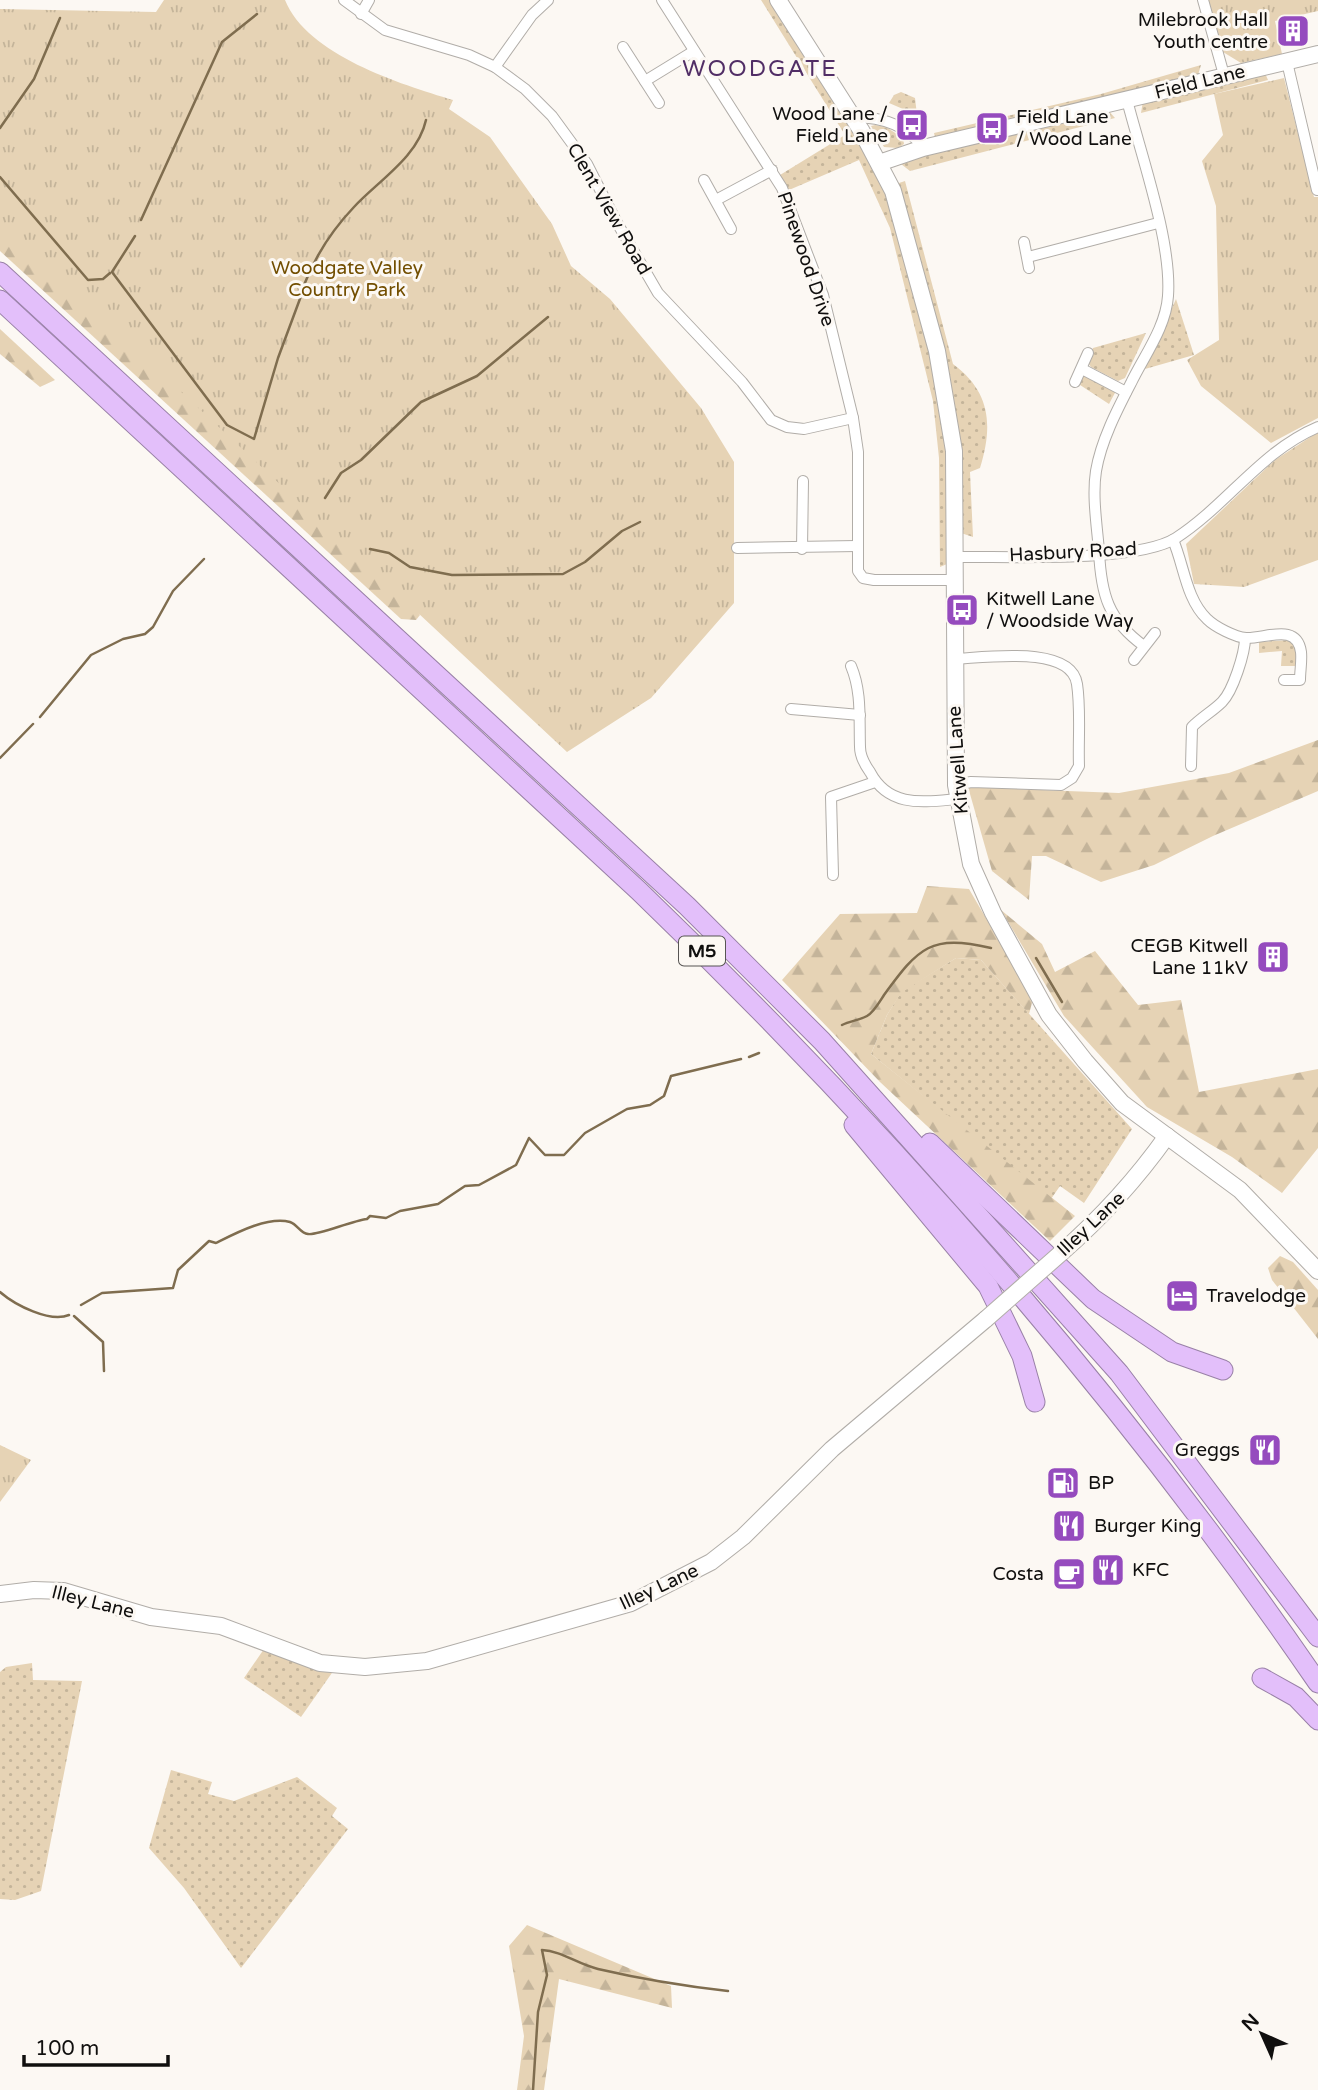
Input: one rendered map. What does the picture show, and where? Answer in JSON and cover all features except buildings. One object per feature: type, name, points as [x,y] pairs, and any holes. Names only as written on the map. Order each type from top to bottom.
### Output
[{"type":"highway","name":"M5","points":[[0,272],[687,906],[822,1041],[1119,1373],[1318,1637]]},
{"type":"highway","name":"M5","points":[[0,300],[639,891],[879,1133],[1037,1314],[1204,1522],[1318,1683]]},
{"type":"highway","points":[[750,1000],[988,1286],[1022,1356],[1034,1402]]},
{"type":"highway","points":[[822,1041],[1093,1299],[1172,1352],[1223,1370]]},
{"type":"highway","points":[[1262,1678],[1296,1698],[1318,1720]]},
{"type":"street","name":"Clent View Road","points":[[344,0],[385,30],[469,55],[495,68],[525,89],[552,116],[587,164],[658,293],[742,382],[772,420],[787,427],[804,429],[853,418]]},
{"type":"street","points":[[361,14],[369,0]]},
{"type":"street","points":[[495,68],[532,15],[548,0]]},
{"type":"street","name":"Pinewood Drive","points":[[662,0],[782,188],[823,295],[853,418],[858,452],[858,571],[863,578],[874,580],[954,580]]},
{"type":"street","name":"Kitwell Lane","points":[[778,0],[853,117],[893,191],[918,277],[947,399],[954,451],[953,659],[956,792],[971,864],[993,913],[1049,1015],[1084,1061],[1122,1102],[1240,1190],[1318,1272]]},
{"type":"street","points":[[1203,0],[1224,75]]},
{"type":"street","points":[[623,47],[659,103]]},
{"type":"street","points":[[645,81],[694,51]]},
{"type":"street","name":"Field Lane","points":[[879,163],[923,148],[1318,54]]},
{"type":"street","points":[[1287,62],[1317,190]]},
{"type":"street","points":[[1128,100],[1169,268],[1168,300],[1161,323],[1126,392],[1096,473],[1099,555],[1106,600],[1113,617],[1125,633],[1144,646]]},
{"type":"street","points":[[853,117],[874,117],[905,128],[915,135],[923,148]]},
{"type":"street","points":[[716,200],[772,170]]},
{"type":"street","points":[[704,180],[731,229]]},
{"type":"street","points":[[1024,242],[1028,262],[1158,223]]},
{"type":"street","points":[[1075,382],[1088,353]]},
{"type":"street","points":[[1082,369],[1126,392]]},
{"type":"street","name":"Hasbury Road","points":[[954,557],[1099,555],[1136,552],[1173,540],[1223,501],[1278,449],[1318,427]]},
{"type":"street","points":[[802,549],[803,481]]},
{"type":"street","points":[[1173,540],[1198,609],[1219,628],[1245,638],[1283,633],[1292,636],[1301,651],[1300,680],[1284,680]]},
{"type":"street","points":[[737,548],[857,546]]},
{"type":"street","points":[[1134,660],[1155,633]]},
{"type":"street","points":[[1191,766],[1192,727],[1207,711],[1225,699],[1245,650],[1245,638]]},
{"type":"street","points":[[851,666],[858,682],[860,751],[874,782],[889,795],[907,802],[956,792],[971,782],[1061,785],[1072,778],[1079,766],[1077,684],[1066,665],[1045,657],[953,659]]},
{"type":"street","points":[[791,709],[860,715]]},
{"type":"street","points":[[833,875],[831,797],[874,782]]},
{"type":"street","name":"Illey Lane","points":[[0,1594],[34,1590],[63,1591],[150,1616],[221,1626],[320,1663],[365,1667],[427,1661],[631,1603],[711,1562],[743,1537],[832,1449],[1103,1216],[1134,1182],[1167,1136]]},
{"type":"green space","name":"Woodgate Valley Country Park","points":[[164,0],[285,0],[296,19],[313,37],[334,52],[382,76],[453,100],[449,109],[490,137],[552,224],[571,266],[610,299],[701,408],[734,462],[734,603],[651,698],[567,752],[0,223],[0,9],[156,12]]},
{"type":"green space","points":[[761,0],[773,0],[884,185],[924,318],[948,444],[947,564],[940,567],[939,458],[933,401],[890,228],[859,160],[789,190],[780,175],[845,135]]},
{"type":"green space","points":[[1208,0],[1318,0],[1318,11],[1275,21],[1282,54],[1241,63],[1223,52]]},
{"type":"green space","points":[[1201,65],[1198,75],[936,141],[934,133],[1101,94]]},
{"type":"green space","points":[[1264,71],[1268,80],[1141,113],[1143,101]]},
{"type":"green space","points":[[1284,78],[1314,197],[1318,197],[1318,418],[1271,443],[1201,386],[1187,360],[1219,340],[1216,206],[1202,161],[1223,135],[1214,94]]},
{"type":"green space","points":[[901,92],[915,98],[917,115],[889,103],[894,95]]},
{"type":"green space","points":[[1108,110],[1115,118],[910,171],[901,164],[901,160]]},
{"type":"green space","points":[[871,126],[886,127],[903,138],[904,144],[898,148],[884,147]]},
{"type":"green space","points":[[0,160],[410,599],[420,615],[416,620],[401,619],[0,251]]},
{"type":"green space","points":[[905,181],[953,364],[975,386],[986,411],[987,438],[984,453],[980,468],[970,472],[973,537],[961,533],[957,451],[896,184]]},
{"type":"green space","points":[[1176,299],[1194,355],[1145,369]]},
{"type":"green space","points":[[0,329],[55,380],[40,387],[0,354]]},
{"type":"green space","points":[[1146,333],[1125,378],[1118,381],[1088,363],[1093,348]]},
{"type":"green space","points":[[1086,374],[1116,391],[1109,404],[1077,383]]},
{"type":"green space","points":[[1318,432],[1318,560],[1244,587],[1194,584],[1186,544],[1275,460]]},
{"type":"green space","points":[[1291,640],[1298,647],[1296,666],[1281,666],[1282,651],[1259,653],[1259,642]]},
{"type":"green space","points":[[1318,740],[1318,791],[1213,836],[1154,865],[1101,882],[1046,856],[1032,856],[1029,900],[992,871],[968,787],[1119,793],[1229,773]]},
{"type":"green space","points":[[927,886],[969,889],[1033,999],[1029,1014],[981,960],[956,958],[901,993],[887,1015],[871,1054],[1075,1216],[1050,1241],[880,1082],[782,980],[840,914],[917,913]]},
{"type":"green space","points":[[1001,910],[1042,944],[1055,972],[1095,951],[1138,1005],[1181,1000],[1199,1092],[1318,1069],[1318,1148],[1282,1193],[1232,1157],[1147,1107],[1064,1016]]},
{"type":"green space","points":[[956,958],[981,960],[1132,1129],[1084,1203],[1060,1186],[1051,1199],[871,1054],[887,1015],[901,992]]},
{"type":"green space","points":[[1280,1256],[1293,1262],[1318,1290],[1318,1339],[1272,1280],[1268,1268]]},
{"type":"green space","points":[[0,1445],[31,1460],[0,1502]]},
{"type":"green space","points":[[264,1649],[334,1670],[301,1717],[244,1678]]},
{"type":"green space","points":[[32,1663],[33,1680],[82,1681],[41,1891],[15,1900],[0,1899],[0,1672],[6,1667]]},
{"type":"green space","points":[[171,1770],[212,1782],[208,1794],[234,1801],[297,1777],[337,1808],[332,1816],[348,1829],[241,1968],[184,1888],[149,1848]]},
{"type":"green space","points":[[527,1925],[671,1986],[672,2008],[559,1979],[544,2090],[517,2090],[524,2036],[509,1946]]},
{"type":"waterway","points":[[141,220],[222,42],[257,14]]},
{"type":"waterway","points":[[0,128],[34,79],[60,18]]},
{"type":"waterway","points":[[304,285],[313,264],[332,234],[354,207],[406,157],[415,146],[426,120]]},
{"type":"waterway","points":[[0,177],[88,280],[103,279],[110,273]]},
{"type":"waterway","points":[[135,236],[112,272],[227,425],[254,439],[278,358],[304,288]]},
{"type":"waterway","points":[[325,498],[341,473],[361,460],[421,402],[477,376],[548,317]]},
{"type":"waterway","points":[[370,549],[389,553],[410,567],[452,575],[563,574],[585,562],[622,531],[640,522]]},
{"type":"waterway","points":[[40,717],[91,655],[123,639],[145,634],[153,627],[173,591],[204,559]]},
{"type":"waterway","points":[[0,758],[33,724]]},
{"type":"waterway","points":[[842,1025],[870,1014],[907,965],[928,948],[954,943],[991,948]]},
{"type":"waterway","points":[[1036,958],[1062,1002]]},
{"type":"waterway","points":[[749,1057],[759,1053]]},
{"type":"waterway","points":[[81,1305],[102,1293],[173,1288],[178,1270],[209,1241],[216,1243],[262,1223],[290,1222],[303,1232],[312,1234],[370,1216],[386,1218],[400,1211],[438,1204],[465,1186],[479,1185],[516,1165],[529,1138],[545,1155],[564,1155],[585,1133],[627,1109],[650,1105],[664,1096],[671,1076],[741,1059]]},
{"type":"waterway","points":[[0,1292],[23,1307],[43,1315],[69,1315]]},
{"type":"waterway","points":[[74,1316],[103,1342],[104,1371]]},
{"type":"waterway","points":[[533,2090],[538,2012],[547,1975],[542,1950],[614,1973],[728,1991]]},
{"type":"place","name":"Milebrook Hall Youth centre","points":[[1293,31]]},
{"type":"place","name":"Wood Lane / Field Lane","points":[[912,125]]},
{"type":"place","name":"Field Lane / Wood Lane","points":[[992,128]]},
{"type":"place","name":"Kitwell Lane / Woodside Way","points":[[962,610]]},
{"type":"place","name":"CEGB Kitwell Lane 11kV","points":[[1273,957]]},
{"type":"place","name":"Travelodge","points":[[1182,1296]]},
{"type":"place","name":"Greggs","points":[[1265,1450]]},
{"type":"place","name":"BP","points":[[1063,1483]]},
{"type":"place","name":"Burger King","points":[[1069,1526]]},
{"type":"place","name":"KFC","points":[[1108,1570]]},
{"type":"place","name":"Costa","points":[[1069,1574]]},
{"type":"district","name":"WOODGATE","points":[[760,69]]}]
